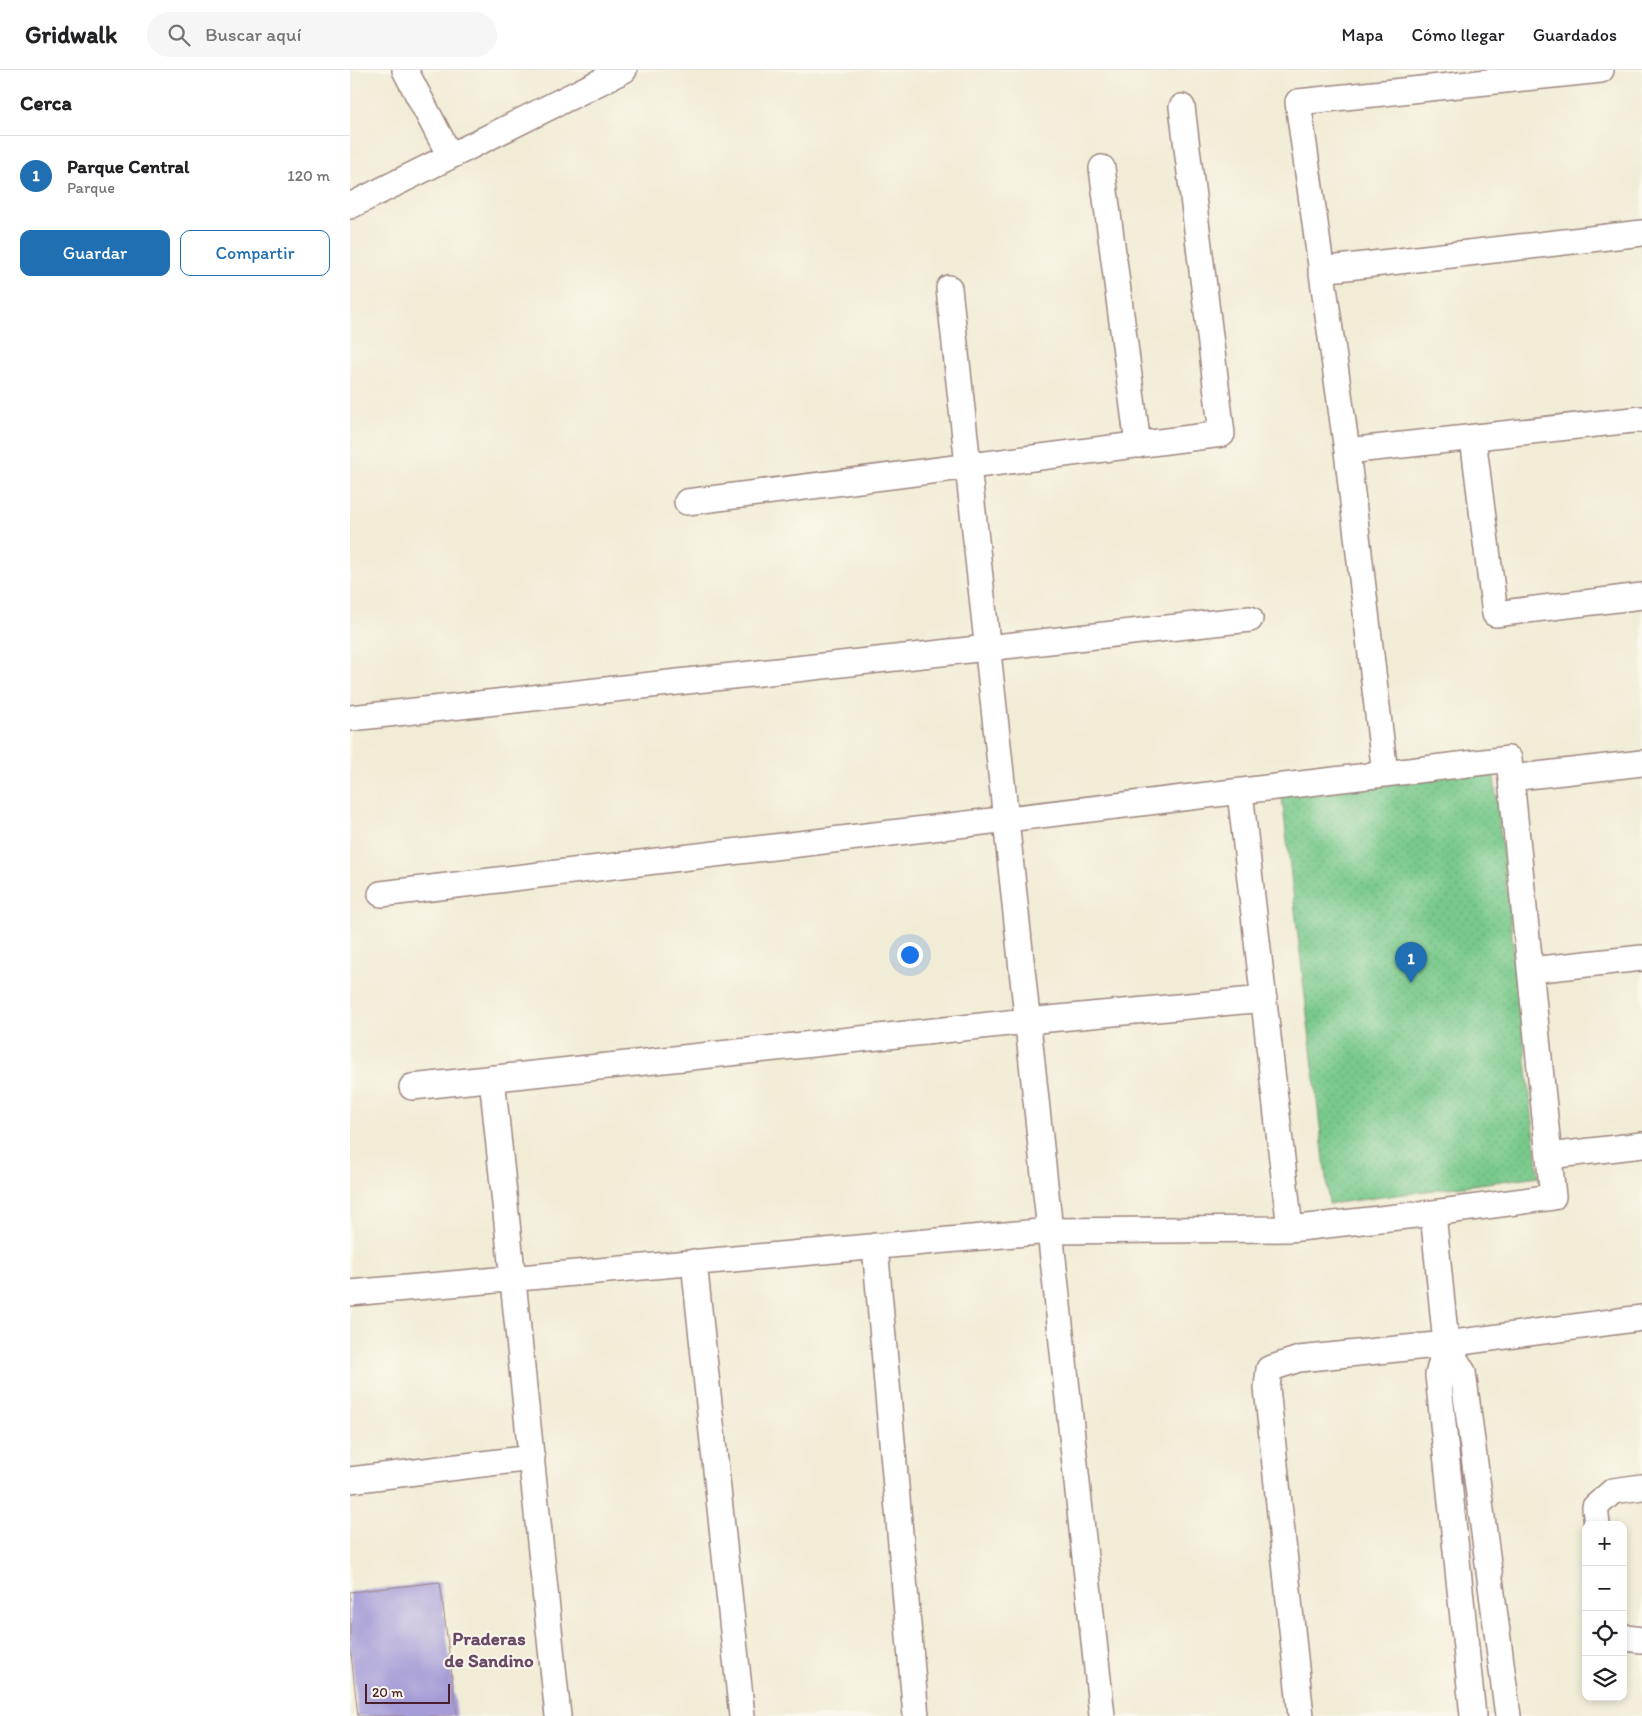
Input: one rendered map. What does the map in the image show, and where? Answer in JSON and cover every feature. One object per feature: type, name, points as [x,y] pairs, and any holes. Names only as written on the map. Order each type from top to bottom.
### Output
[{"type":"street","points":[[405,70],[450,156]]},
{"type":"street","points":[[350,206],[624,70]]},
{"type":"street","points":[[1385,774],[1347,451],[1298,102],[1422,80],[1601,70]]},
{"type":"street","points":[[688,502],[1222,434],[1182,107]]},
{"type":"street","points":[[1102,168],[1138,445]]},
{"type":"street","points":[[1322,270],[1642,233]]},
{"type":"street","points":[[949,288],[1102,1716]]},
{"type":"street","points":[[1347,451],[1642,419]]},
{"type":"street","points":[[1473,438],[1495,614],[1642,596]]},
{"type":"street","points":[[351,718],[1250,619]]},
{"type":"street","points":[[350,1293],[1050,1231],[1290,1229],[1553,1197],[1509,759],[381,894]]},
{"type":"street","points":[[1511,778],[1642,763]]},
{"type":"street","points":[[1240,792],[1290,1229]]},
{"type":"street","points":[[1531,970],[1642,958]]},
{"type":"street","points":[[412,1087],[1027,1021],[1264,999]]},
{"type":"street","points":[[492,1078],[558,1716]]},
{"type":"street","points":[[1549,1156],[1642,1144]]},
{"type":"street","points":[[1433,1213],[1446,1344],[1438,1375],[1473,1716]]},
{"type":"street","points":[[875,1246],[916,1716]]},
{"type":"street","points":[[694,1262],[742,1716]]},
{"type":"street","points":[[1301,1716],[1267,1388],[1269,1369],[1299,1359],[1446,1344],[1642,1318]]},
{"type":"street","points":[[1446,1344],[1463,1372],[1508,1716]]},
{"type":"street","points":[[350,1480],[532,1458]]},
{"type":"street","points":[[1597,1521],[1595,1507],[1613,1491],[1642,1488]]},
{"type":"street","points":[[1627,1638],[1642,1640]]},
{"type":"green space","points":[[1493,767],[1539,1176],[1329,1204],[1281,789]]},
{"type":"building","points":[[440,1582],[457,1716],[358,1716],[350,1645],[350,1592]]},
{"type":"place","name":"Parque Central","points":[[1411,983]]},
{"type":"district","name":"Praderas de Sandino","points":[[489,1649]]}]
